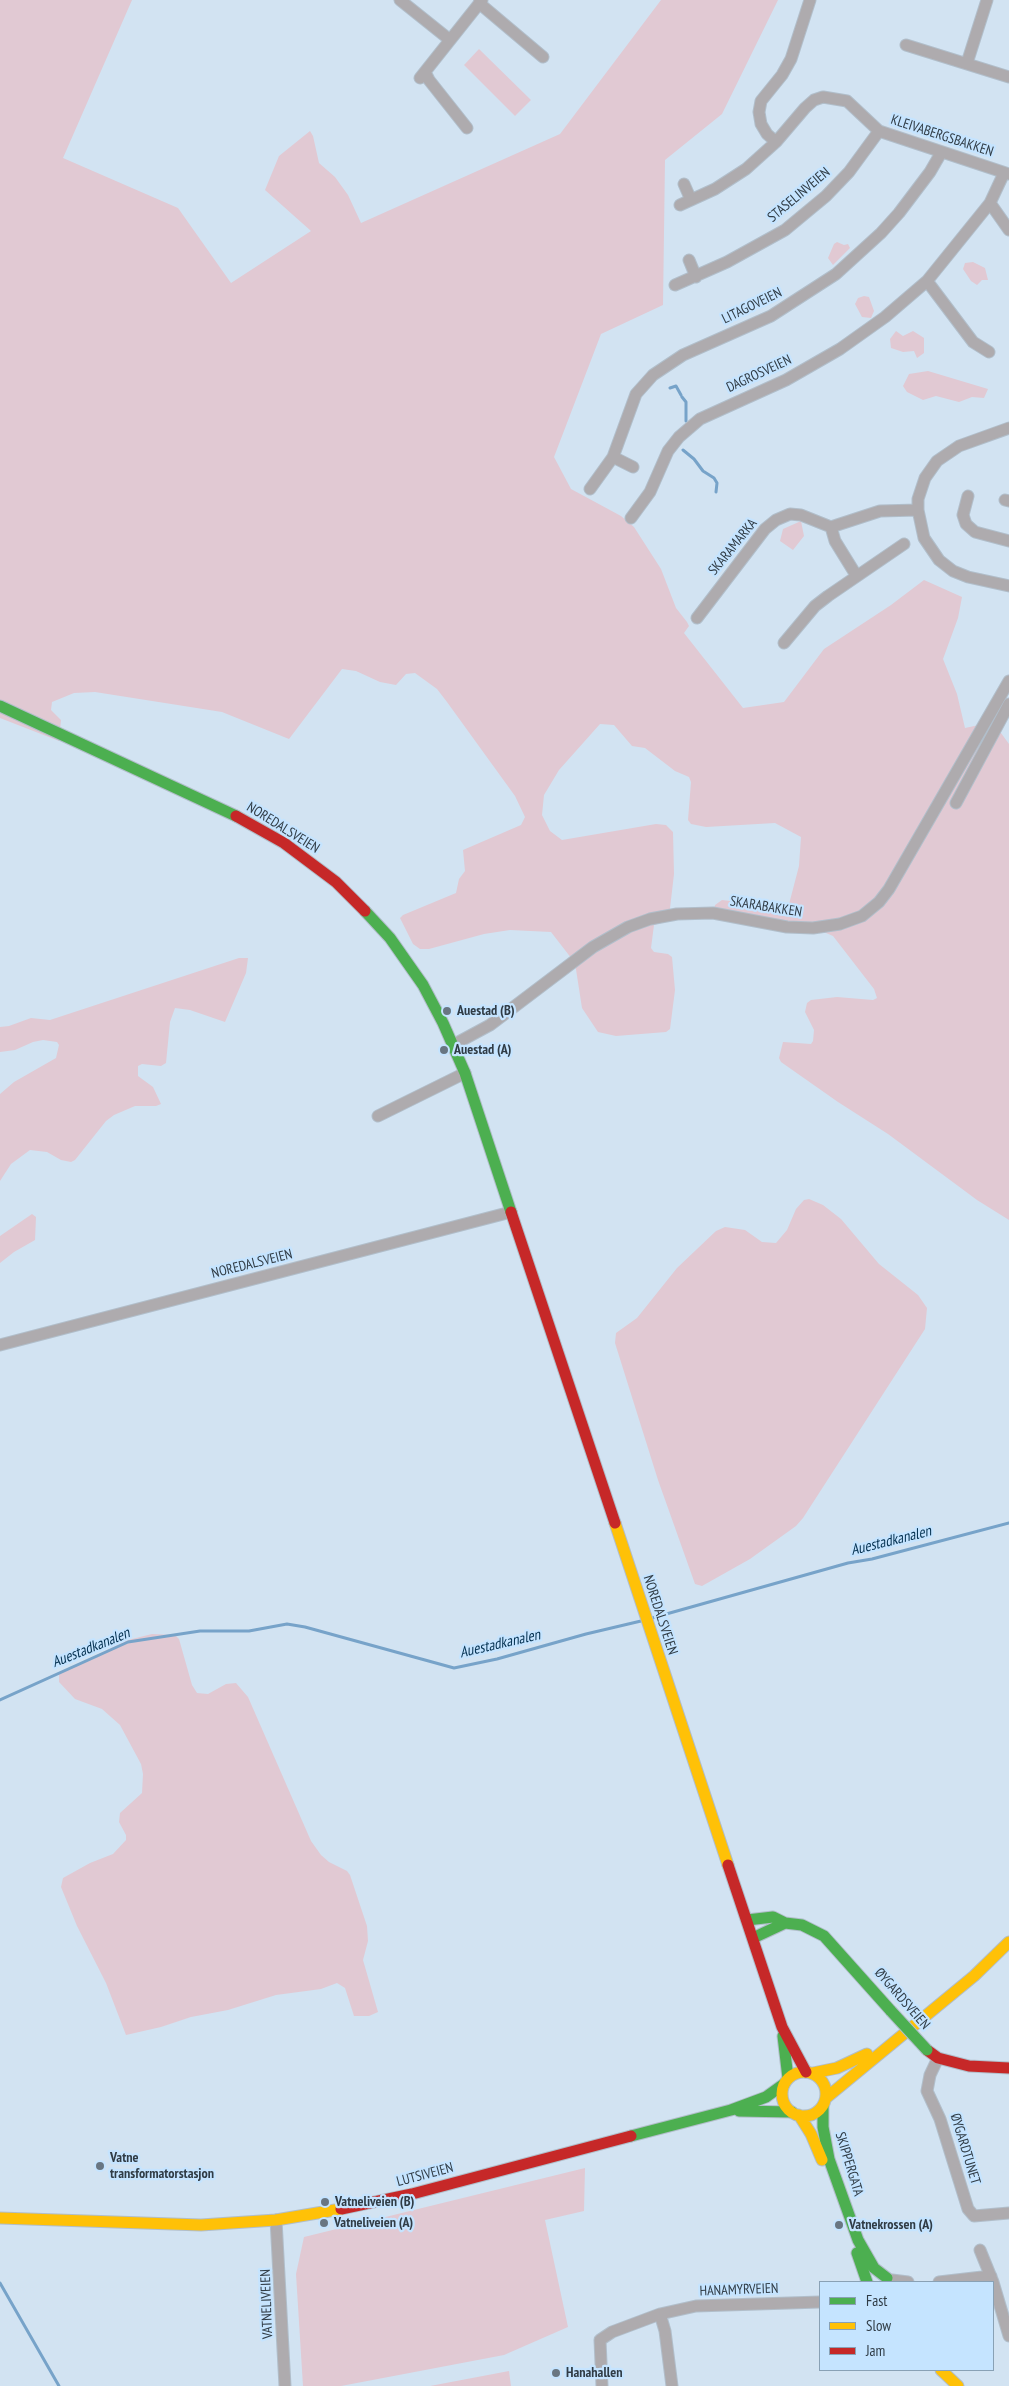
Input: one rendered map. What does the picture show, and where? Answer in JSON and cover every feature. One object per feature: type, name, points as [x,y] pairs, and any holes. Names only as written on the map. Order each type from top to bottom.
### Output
[{"type":"main road","name":"NOREDALSVEIEN","points":[[0,706],[236,816],[284,843],[346,891],[390,938],[423,985],[453,1045],[465,1074],[782,2027],[810,2073]]},
{"type":"main road","name":"ØYGARDSVEIEN","points":[[747,1920],[773,1918],[785,1923],[802,1926],[824,1936],[927,2050],[938,2058],[969,2066],[1009,2068]]},
{"type":"main road","points":[[753,1938],[785,1923]]},
{"type":"main road","points":[[894,2041],[846,2064],[810,2073],[794,2074],[786,2081],[783,2100],[795,2114],[811,2115],[841,2084],[879,2056],[894,2041],[974,1976],[1009,1942]]},
{"type":"main road","name":"NOREDALSVEIEN","points":[[782,2027],[786,2081]]},
{"type":"main road","points":[[810,2073],[825,2086],[824,2102]]},
{"type":"main road","name":"LUTSIVEIEN","points":[[0,2218],[201,2225],[276,2220],[338,2211],[385,2201],[731,2110],[766,2097],[786,2081]]},
{"type":"main road","name":"SKIPPERGATA","points":[[824,2102],[823,2127],[829,2159],[858,2240],[874,2268],[891,2280]]},
{"type":"main road","name":"LUTSIVEIEN","points":[[731,2110],[795,2114]]},
{"type":"main road","name":"SKIPPERGATA","points":[[795,2114],[810,2134],[822,2160],[867,2281]]},
{"type":"main road","points":[[872,2281],[876,2278],[891,2280]]},
{"type":"main road","points":[[942,2371],[958,2386]]},
{"type":"street","points":[[400,0],[450,40]]},
{"type":"street","points":[[776,142],[767,134],[761,124],[760,106],[766,93],[782,75],[791,59],[810,0]]},
{"type":"street","points":[[967,63],[987,0]]},
{"type":"street","points":[[467,128],[423,75],[481,2],[543,56]]},
{"type":"street","points":[[906,45],[1009,77]]},
{"type":"street","name":"KLEIVABERGSBAKKEN","points":[[680,205],[715,189],[746,168],[776,142],[805,108],[814,100],[823,98],[839,98],[847,101],[878,131],[1006,174]]},
{"type":"street","name":"STASELINVEIEN","points":[[675,285],[696,277],[785,230],[826,196],[849,172],[878,131]]},
{"type":"street","name":"LITAGOVEIEN","points":[[590,489],[613,457],[632,401],[653,375],[683,355],[771,316],[836,274],[881,233],[899,213],[930,172],[941,153]]},
{"type":"street","name":"DAGROSVEIEN","points":[[631,518],[650,492],[668,451],[679,436],[700,419],[786,380],[840,349],[885,317],[927,281],[990,204],[1006,174]]},
{"type":"street","points":[[684,184],[691,200]]},
{"type":"street","points":[[990,204],[1009,230]]},
{"type":"street","points":[[689,260],[696,277]]},
{"type":"street","points":[[927,281],[973,342],[989,352]]},
{"type":"street","points":[[1009,428],[959,446],[937,461],[925,478],[918,498],[918,510],[924,538],[939,560],[953,570],[968,577],[1009,586]]},
{"type":"street","points":[[613,457],[633,467]]},
{"type":"street","points":[[968,496],[963,515],[966,524],[976,532],[1009,541]]},
{"type":"street","points":[[856,576],[835,541],[831,527],[880,511],[918,510]]},
{"type":"street","name":"SKARAMARKA","points":[[698,618],[765,529],[776,520],[790,514],[801,515],[831,527]]},
{"type":"street","points":[[784,643],[815,606],[904,544]]},
{"type":"street","name":"SKARABAKKEN","points":[[453,1045],[490,1025],[593,947],[628,927],[650,919],[677,914],[713,913],[787,927],[814,928],[840,924],[862,916],[874,907],[889,889],[1009,681]]},
{"type":"street","points":[[956,803],[1009,704]]},
{"type":"street","points":[[378,1116],[465,1074]]},
{"type":"street","name":"NOREDALSVEIEN","points":[[0,1345],[511,1212]]},
{"type":"street","name":"ØYGARDTUNET","points":[[938,2058],[930,2075],[927,2091],[940,2119],[968,2209],[974,2216],[1009,2213]]},
{"type":"street","name":"VATNELIVEIEN","points":[[276,2220],[285,2386]]},
{"type":"street","points":[[966,2281],[992,2280],[980,2250]]},
{"type":"street","points":[[994,2287],[1009,2336]]},
{"type":"street","name":"HANAMYRVEIEN","points":[[602,2386],[599,2352],[602,2338],[660,2314],[696,2306],[819,2302]]},
{"type":"street","points":[[660,2314],[666,2331],[672,2386]]},
{"type":"shaded area","points":[[0,0],[132,0],[63,158],[178,208],[231,283],[311,231],[265,190],[279,156],[310,131],[313,136],[319,163],[335,177],[348,195],[361,223],[560,134],[661,0],[778,0],[722,114],[665,160],[663,305],[601,334],[554,457],[571,489],[621,516],[634,527],[661,569],[676,608],[689,626],[684,633],[743,708],[784,702],[824,649],[891,605],[924,580],[962,597],[958,618],[943,659],[957,694],[965,728],[993,722],[1009,744],[1009,1220],[977,1200],[888,1134],[781,1062],[779,1058],[783,1042],[811,1044],[813,1041],[814,1030],[805,1012],[807,1003],[811,1000],[837,997],[873,1000],[877,998],[874,989],[833,936],[826,933],[791,932],[761,928],[714,913],[715,905],[722,900],[788,908],[799,866],[801,837],[775,823],[706,827],[691,824],[688,820],[691,782],[689,777],[675,771],[645,748],[632,746],[614,725],[600,724],[559,770],[544,795],[542,815],[550,831],[562,840],[656,824],[666,825],[673,832],[674,874],[669,917],[667,921],[654,925],[651,948],[654,952],[668,954],[672,957],[675,990],[670,1029],[666,1032],[616,1036],[598,1032],[582,1008],[575,963],[551,932],[510,930],[484,934],[429,949],[420,949],[413,944],[400,918],[403,915],[456,893],[459,879],[465,871],[463,850],[521,825],[525,817],[515,796],[447,702],[437,689],[415,673],[406,674],[396,685],[380,682],[356,671],[342,669],[289,739],[222,712],[95,692],[74,693],[52,702],[51,710],[61,720],[59,741],[0,718]]},
{"type":"shaded area","points":[[479,49],[531,100],[515,116],[464,65]]},
{"type":"shaded area","points":[[837,242],[844,245],[848,244],[850,248],[833,265],[828,258],[834,244]]},
{"type":"shaded area","points":[[973,262],[985,268],[988,280],[982,280],[977,285],[971,281],[963,269],[965,263]]},
{"type":"shaded area","points":[[869,297],[874,311],[871,318],[862,317],[855,304],[858,298]]},
{"type":"shaded area","points":[[896,331],[903,336],[913,331],[924,338],[924,353],[917,358],[914,351],[903,352],[891,348],[890,339]]},
{"type":"shaded area","points":[[928,371],[988,389],[984,398],[972,397],[959,402],[936,396],[923,400],[907,392],[903,386],[909,374]]},
{"type":"shaded area","points":[[801,521],[804,536],[793,550],[780,541],[783,529]]},
{"type":"shaded area","points":[[239,958],[248,958],[246,973],[225,1022],[190,1010],[175,1008],[170,1022],[166,1063],[161,1066],[142,1064],[138,1066],[138,1076],[153,1087],[161,1104],[156,1106],[135,1106],[114,1115],[106,1121],[75,1160],[71,1162],[61,1160],[47,1152],[30,1150],[11,1164],[0,1181],[0,1094],[14,1082],[56,1058],[59,1045],[57,1042],[43,1040],[15,1050],[0,1052],[0,1027],[9,1026],[31,1018],[50,1020]]},
{"type":"shaded area","points":[[809,1199],[823,1205],[841,1219],[879,1264],[918,1295],[927,1308],[925,1329],[796,1526],[750,1559],[702,1586],[695,1584],[658,1480],[615,1343],[616,1333],[637,1318],[677,1268],[716,1231],[725,1227],[745,1230],[762,1242],[776,1243],[787,1230],[796,1209],[804,1200]]},
{"type":"shaded area","points":[[32,1214],[36,1217],[35,1240],[14,1252],[0,1263],[0,1236]]},
{"type":"shaded area","points":[[152,1634],[175,1635],[179,1639],[192,1685],[197,1693],[208,1694],[226,1684],[236,1683],[248,1697],[311,1841],[321,1855],[329,1862],[347,1871],[350,1875],[367,1926],[368,1941],[363,1960],[378,2012],[369,2016],[354,2016],[345,1988],[337,1983],[321,1989],[276,1995],[228,2010],[191,2017],[161,2027],[126,2035],[106,1983],[77,1926],[61,1887],[63,1878],[90,1863],[113,1854],[126,1840],[126,1835],[119,1822],[120,1813],[142,1793],[143,1774],[141,1764],[120,1725],[102,1709],[75,1699],[59,1682],[59,1673],[128,1640]]},
{"type":"shaded area","points":[[585,2168],[584,2211],[545,2220],[568,2327],[504,2355],[341,2386],[303,2386],[296,2274],[304,2237]]},
{"type":"shaded area","points":[[509,2371],[511,2386],[430,2386]]},
{"type":"waterway","points":[[670,388],[676,386],[681,395]]},
{"type":"waterway","points":[[682,397],[686,402],[686,421]]},
{"type":"waterway","points":[[683,450],[694,459],[703,471],[714,478],[717,483],[716,492]]},
{"type":"waterway","name":"Auestadkanalen","points":[[652,1618],[848,1563],[872,1559],[1009,1523]]},
{"type":"waterway","name":"Auestadkanalen","points":[[0,1700],[128,1642],[200,1631],[249,1631],[287,1624],[305,1627],[454,1668],[497,1659],[641,1621]]},
{"type":"waterway","points":[[0,2283],[59,2386]]},
{"type":"traffic: fast","points":[[0,706],[236,816]]},
{"type":"traffic: fast","points":[[365,911],[390,938],[423,985],[443,1023],[465,1073],[511,1212]]},
{"type":"traffic: fast","points":[[747,1920],[773,1917],[785,1923],[802,1925],[824,1936],[891,2011]]},
{"type":"traffic: fast","points":[[753,1938],[785,1923]]},
{"type":"traffic: fast","points":[[891,2011],[927,2050]]},
{"type":"traffic: fast","points":[[783,2036],[788,2078]]},
{"type":"traffic: fast","points":[[631,2136],[731,2110],[766,2097],[784,2084]]},
{"type":"traffic: fast","points":[[823,2106],[823,2127],[829,2159],[858,2240],[874,2268],[887,2278]]},
{"type":"traffic: fast","points":[[739,2111],[792,2112]]},
{"type":"traffic: fast","points":[[857,2253],[867,2281]]},
{"type":"traffic: slow","points":[[615,1523],[728,1865]]},
{"type":"traffic: slow","points":[[826,2098],[974,1976],[1009,1942]]},
{"type":"traffic: slow","points":[[813,2073],[837,2068],[867,2054]]},
{"type":"traffic: slow","points":[[800,2072],[808,2072],[820,2078],[826,2094],[820,2110],[808,2116],[800,2116],[788,2110],[782,2098],[782,2090],[788,2078],[800,2072]]},
{"type":"traffic: slow","points":[[799,2115],[811,2134],[822,2160]]},
{"type":"traffic: slow","points":[[0,2218],[201,2225],[276,2220],[341,2209]]},
{"type":"traffic: slow","points":[[942,2371],[958,2386]]},
{"type":"traffic: jam","points":[[236,816],[284,843],[336,882],[365,911]]},
{"type":"traffic: jam","points":[[511,1212],[615,1523]]},
{"type":"traffic: jam","points":[[728,1865],[782,2027],[806,2072]]},
{"type":"traffic: jam","points":[[927,2050],[938,2058],[969,2066],[1009,2068]]},
{"type":"traffic: jam","points":[[341,2209],[412,2194],[631,2136]]},
{"type":"place","name":"Auestad (B)","points":[[447,1011]]},
{"type":"place","name":"Auestad (A)","points":[[444,1050]]},
{"type":"place","name":"Vatne transformatorstasjon","points":[[100,2166]]},
{"type":"place","name":"Vatneliveien (B)","points":[[325,2202]]},
{"type":"place","name":"Vatneliveien (A)","points":[[324,2223]]},
{"type":"place","name":"Vatnekrossen (A)","points":[[839,2225]]},
{"type":"place","name":"Hanahallen","points":[[556,2373]]}]
